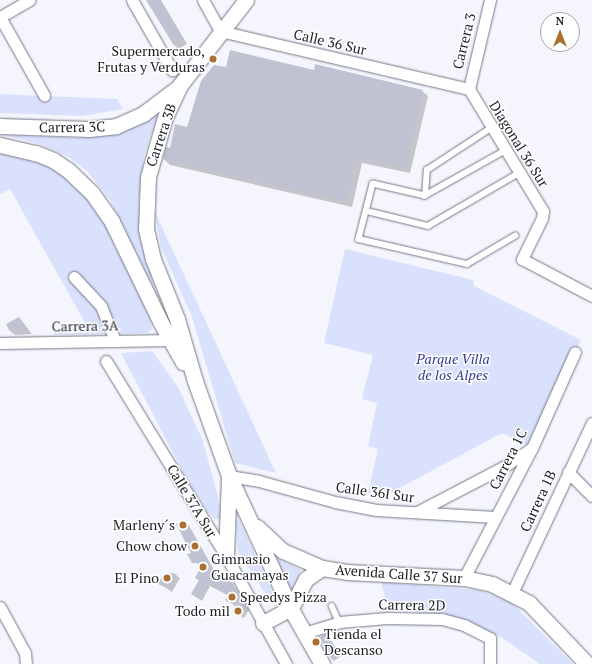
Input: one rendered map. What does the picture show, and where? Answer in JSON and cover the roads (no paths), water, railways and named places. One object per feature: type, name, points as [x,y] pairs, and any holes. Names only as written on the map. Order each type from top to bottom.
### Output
[{"type":"main road","name":"Carrera 3B","points":[[195,381],[177,319],[153,259],[146,229],[146,190],[150,166],[162,125],[180,85],[220,31],[246,0]]},
{"type":"main road","name":"Carrera 3C","points":[[0,126],[89,129],[116,126],[153,108],[180,85]]},
{"type":"main road","points":[[0,145],[36,153],[53,160],[68,170],[92,193],[112,222],[170,340],[195,381]]},
{"type":"main road","name":"Avenida Calle 37 Sur","points":[[195,381],[229,476],[251,521],[283,551],[322,568],[347,572],[464,578],[492,584],[512,592],[529,603],[586,664]]},
{"type":"main road","points":[[226,556],[229,476]]},
{"type":"main road","points":[[251,521],[291,608],[322,664]]},
{"type":"main road","points":[[263,622],[291,608],[306,579],[322,568]]},
{"type":"street","points":[[29,0],[0,17],[44,95]]},
{"type":"street","points":[[132,0],[172,70]]},
{"type":"street","points":[[203,0],[220,31]]},
{"type":"street","name":"Carrera 3","points":[[468,89],[490,0]]},
{"type":"street","name":"Calle 36 Sur","points":[[220,31],[468,89]]},
{"type":"street","name":"Diagonal 36 Sur","points":[[468,89],[541,207],[543,215],[522,259],[592,296]]},
{"type":"street","points":[[74,277],[101,306],[115,341]]},
{"type":"street","name":"Carrera 3A","points":[[0,343],[170,340]]},
{"type":"street","name":"Carrera 1C","points":[[464,578],[532,448],[575,352]]},
{"type":"street","name":"Calle 37A Sur","points":[[106,360],[226,556],[286,664]]},
{"type":"street","name":"Carrera 1B","points":[[512,592],[592,423]]},
{"type":"street","points":[[417,512],[505,466],[532,448]]},
{"type":"street","points":[[568,472],[592,496]]},
{"type":"street","name":"Calle 36I Sur","points":[[229,476],[259,481],[350,506],[495,518]]},
{"type":"street","points":[[0,608],[25,653],[26,664]]},
{"type":"street","name":"Carrera 2D","points":[[304,633],[339,622],[387,618],[452,622],[490,638],[490,664]]},
{"type":"lane","points":[[425,196],[427,170],[491,128]]},
{"type":"lane","points":[[505,151],[425,196],[373,184],[359,239],[467,264],[516,236]]},
{"type":"lane","points":[[367,211],[428,226],[519,173]]},
{"type":"lane","points":[[332,606],[339,622]]},
{"type":"place","name":"Supermercado, Frutas y Verduras","points":[[213,59]]},
{"type":"place","name":"Marleny´s","points":[[183,525]]},
{"type":"place","name":"Chow chow","points":[[195,546]]},
{"type":"place","name":"Gimnasio Guacamayas","points":[[203,567]]},
{"type":"place","name":"El Pino","points":[[167,578]]},
{"type":"place","name":"Speedys Pizza","points":[[232,597]]},
{"type":"place","name":"Todo mil","points":[[238,611]]},
{"type":"place","name":"Tienda el Descanso","points":[[316,642]]},
{"type":"park label","name":"Parque Villa de los Alpes","points":[[453,368]]}]
